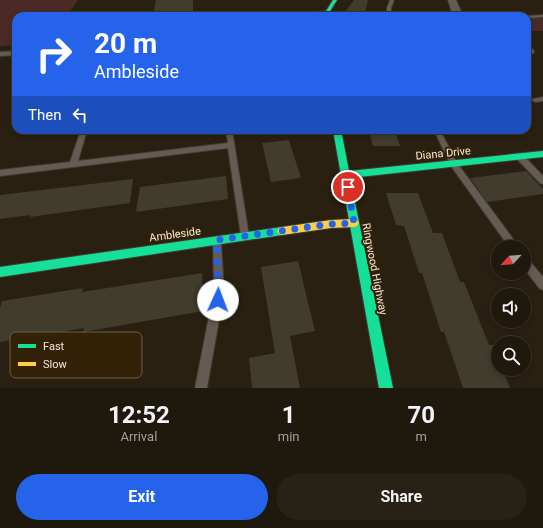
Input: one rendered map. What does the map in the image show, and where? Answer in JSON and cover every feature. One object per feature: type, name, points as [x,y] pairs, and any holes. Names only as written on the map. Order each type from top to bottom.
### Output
[{"type":"street","points":[[327,12],[335,0]]},
{"type":"street","points":[[452,0],[456,12]]},
{"type":"street","name":"Ringwood Highway","points":[[338,134],[386,388]]},
{"type":"street","name":"Diana Drive","points":[[346,175],[543,154]]},
{"type":"street","name":"Ambleside","points":[[0,272],[331,224],[354,223]]},
{"type":"lane","points":[[389,12],[392,0]]},
{"type":"lane","points":[[531,17],[543,16]]},
{"type":"lane","points":[[0,54],[12,53]]},
{"type":"lane","points":[[535,100],[543,99]]},
{"type":"lane","points":[[73,164],[83,134]]},
{"type":"lane","points":[[230,134],[245,236]]},
{"type":"lane","points":[[438,134],[454,164],[509,240]]},
{"type":"lane","points":[[0,173],[231,145]]},
{"type":"lane","points":[[520,157],[543,181]]},
{"type":"lane","points":[[201,388],[219,291],[217,240]]},
{"type":"lane","points":[[531,270],[543,285]]},
{"type":"shaded area","points":[[0,0],[78,0],[70,12],[12,12],[12,45],[0,46]]},
{"type":"shaded area","points":[[531,17],[543,18],[543,31],[531,31]]},
{"type":"building","points":[[156,0],[193,0],[193,12],[154,12]]},
{"type":"building","points":[[354,0],[368,0],[365,12],[345,12]]},
{"type":"building","points":[[370,134],[396,134],[400,146],[373,146]]},
{"type":"building","points":[[289,140],[301,178],[271,182],[262,143]]},
{"type":"building","points":[[526,171],[543,189],[543,194],[487,202],[470,178]]},
{"type":"building","points":[[226,176],[228,199],[136,212],[140,187]]},
{"type":"building","points":[[133,179],[130,203],[30,217],[31,215],[0,219],[0,195]]},
{"type":"building","points":[[386,193],[418,193],[433,233],[442,233],[460,282],[464,282],[489,345],[491,345],[491,376],[505,376],[510,388],[463,388],[444,332],[441,332],[422,273],[419,273],[404,226],[396,225]]},
{"type":"building","points":[[298,261],[315,331],[290,336],[300,388],[252,388],[249,358],[275,353],[261,267]]},
{"type":"building","points":[[202,273],[203,311],[83,332],[84,328],[60,332],[10,332],[10,340],[0,342],[0,308],[2,301],[83,288],[82,292]]},
{"type":"traffic: fast","points":[[328,12],[335,0]]},
{"type":"traffic: fast","points":[[338,134],[386,388]]},
{"type":"traffic: fast","points":[[346,175],[543,154]]},
{"type":"traffic: fast","points":[[0,272],[282,231]]},
{"type":"traffic: slow","points":[[282,231],[331,224],[354,223]]},
{"type":"route","points":[[218,300],[217,240],[331,224],[354,223],[348,187]]}]
